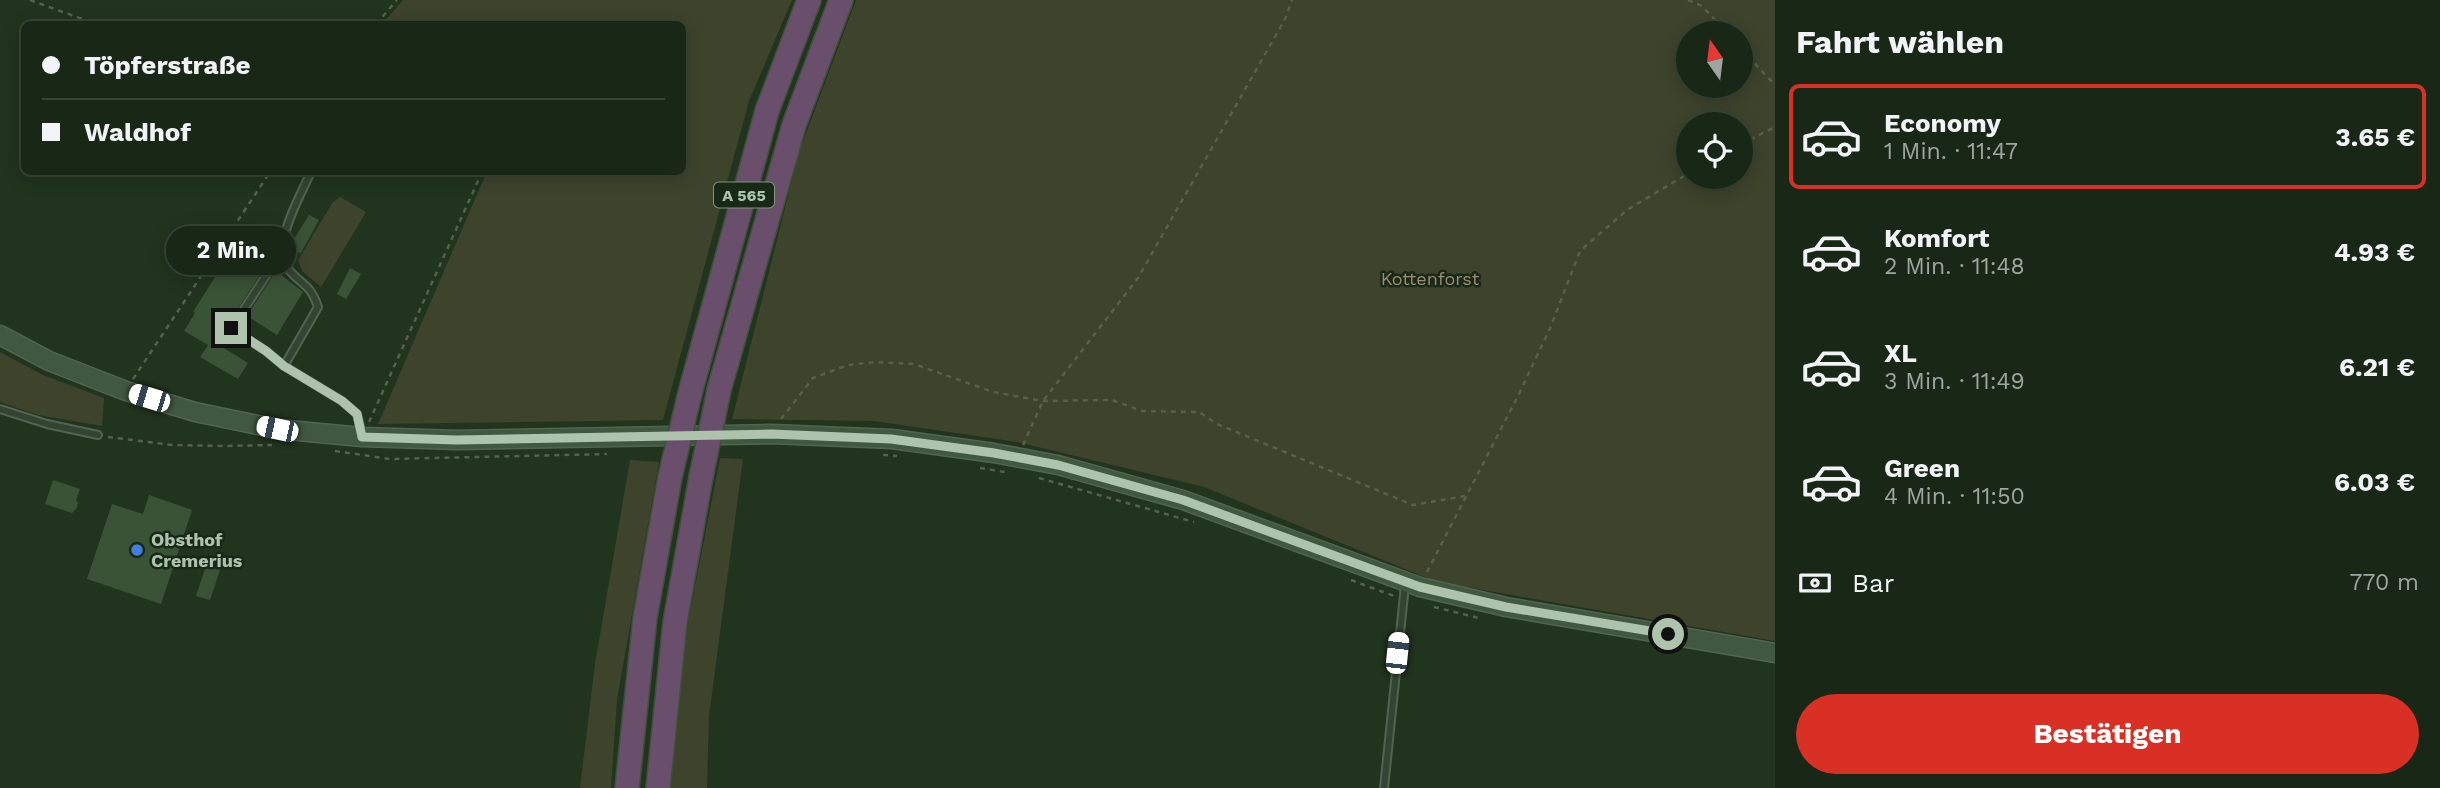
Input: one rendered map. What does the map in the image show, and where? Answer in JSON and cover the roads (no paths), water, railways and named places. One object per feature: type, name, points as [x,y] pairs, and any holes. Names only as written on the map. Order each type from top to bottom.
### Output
[{"type":"highway","name":"A 565","points":[[627,788],[645,618],[670,477],[690,393],[767,111],[809,0]]},
{"type":"highway","name":"A 565","points":[[657,788],[675,622],[719,390],[794,125],[841,0]]},
{"type":"main road","points":[[0,335],[49,361],[126,391],[195,412],[277,429],[362,437],[457,440],[778,434],[891,439],[1013,465],[1058,465],[1183,500],[1409,590],[1775,653]]},
{"type":"lane","points":[[310,175],[288,223],[281,253],[231,328],[284,366],[342,401],[357,414],[362,437]]},
{"type":"lane","points":[[281,253],[285,267],[309,287],[317,307],[284,366]]},
{"type":"lane","points":[[0,408],[47,424],[98,435]]},
{"type":"lane","points":[[1384,788],[1409,590]]},
{"type":"place","name":"Obsthof Cremerius","points":[[137,550]]},
{"type":"park label","name":"Kottenforst","points":[[1430,279]]}]
